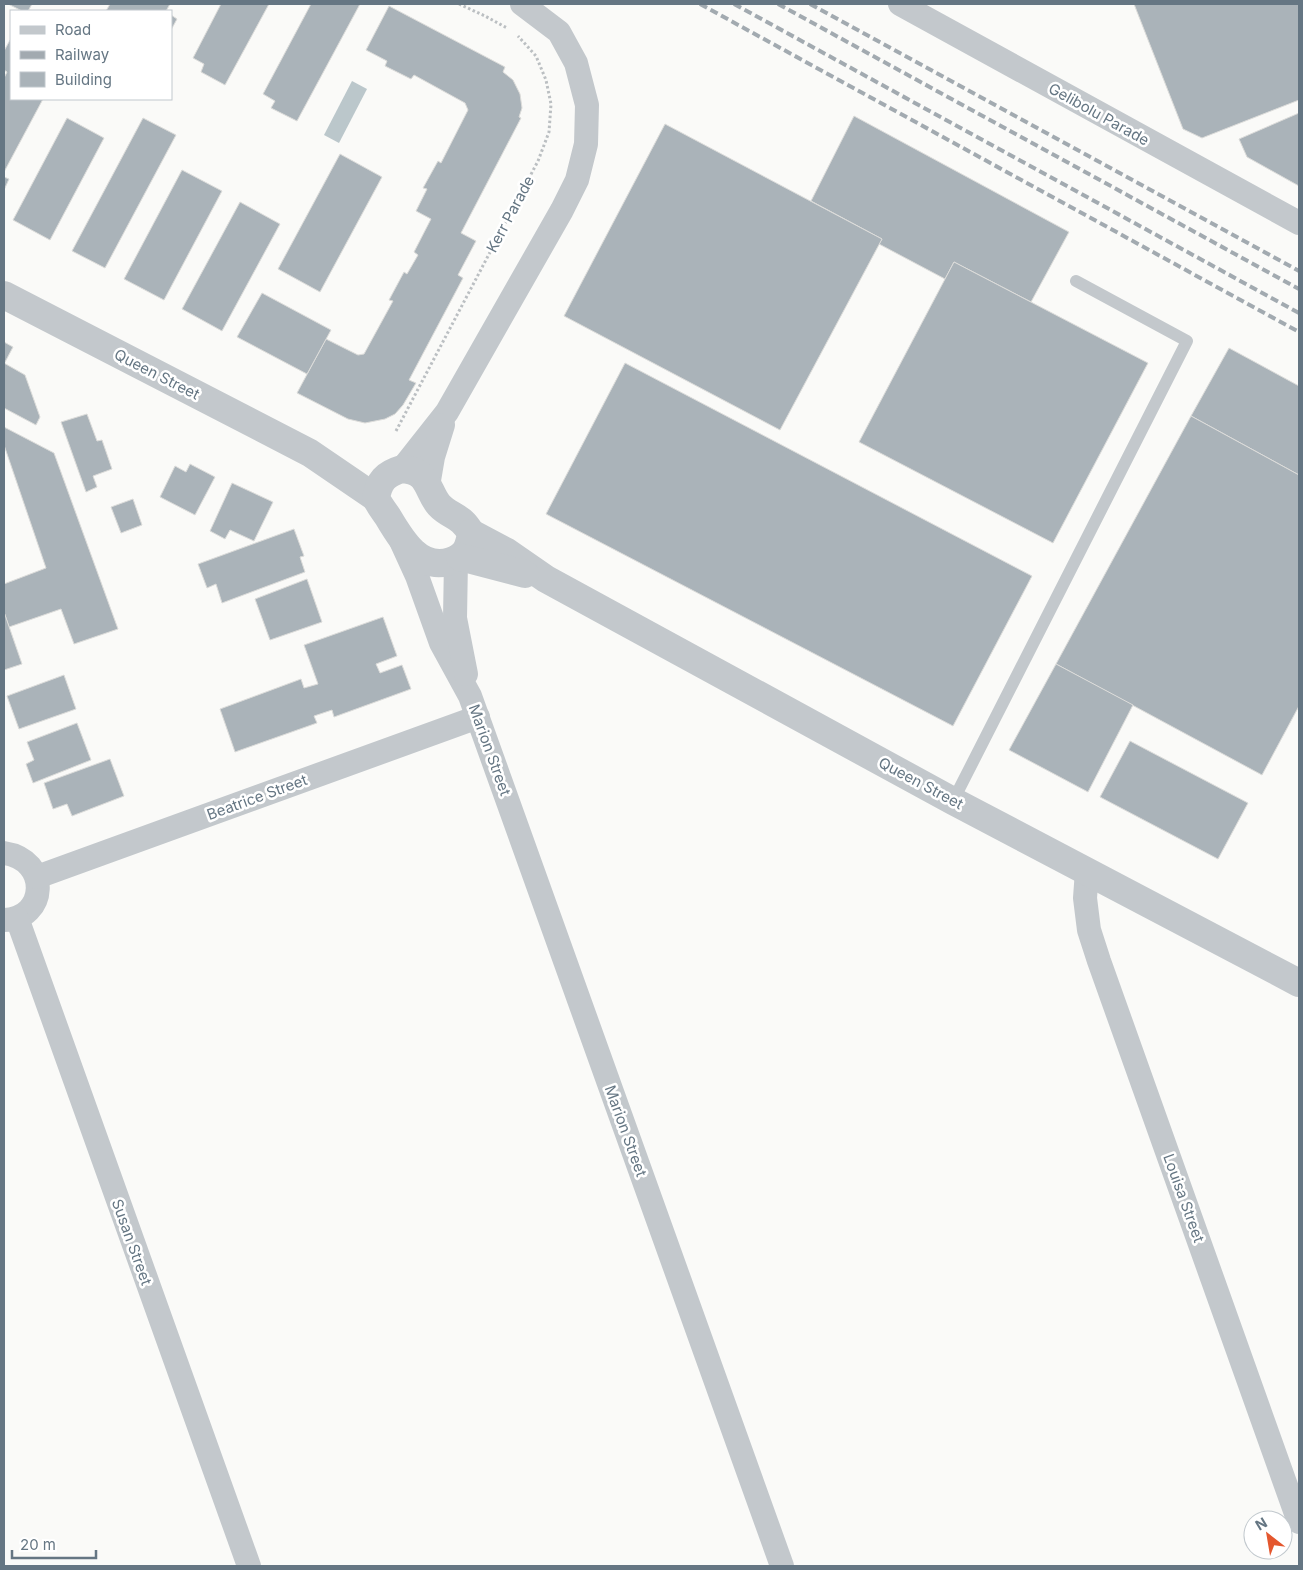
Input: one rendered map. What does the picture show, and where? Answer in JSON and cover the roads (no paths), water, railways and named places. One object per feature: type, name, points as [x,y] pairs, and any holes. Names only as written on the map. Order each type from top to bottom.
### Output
[{"type":"street","points":[[472,532],[466,551],[458,559],[445,564],[425,561],[410,550],[401,540],[387,481],[447,412],[577,180],[586,144],[587,105],[576,62],[559,32],[522,4]]},
{"type":"street","name":"Gelibolu Parade","points":[[900,4],[1299,223]]},
{"type":"street","name":"Queen Street","points":[[4,295],[310,453],[387,481],[414,470],[422,476],[439,506],[461,518],[472,532],[507,552],[546,579],[953,800],[1299,983]]},
{"type":"street","points":[[428,486],[433,457],[447,412]]},
{"type":"street","name":"Marion Street","points":[[401,540],[417,576],[441,643],[474,706]]},
{"type":"street","name":"Queen Street","points":[[458,559],[546,579]]},
{"type":"street","name":"Marion Street","points":[[458,559],[455,618],[474,706],[782,1566]]},
{"type":"street","name":"Beatrice Street","points":[[37,877],[474,706]]},
{"type":"street","points":[[4,853],[15,855],[32,867],[37,877],[38,887],[37,897],[32,906],[25,913],[10,919]]},
{"type":"street","name":"Louisa Street","points":[[1087,871],[1085,898],[1089,930],[1099,961],[1299,1522]]},
{"type":"street","name":"Susan Street","points":[[10,919],[249,1566]]},
{"type":"lane","points":[[953,800],[1187,341],[1076,281]]},
{"type":"railway","points":[[700,4],[1299,332]]},
{"type":"railway","points":[[734,4],[1299,313]]},
{"type":"railway","points":[[778,4],[1299,289]]},
{"type":"railway","points":[[810,4],[1299,271]]}]
